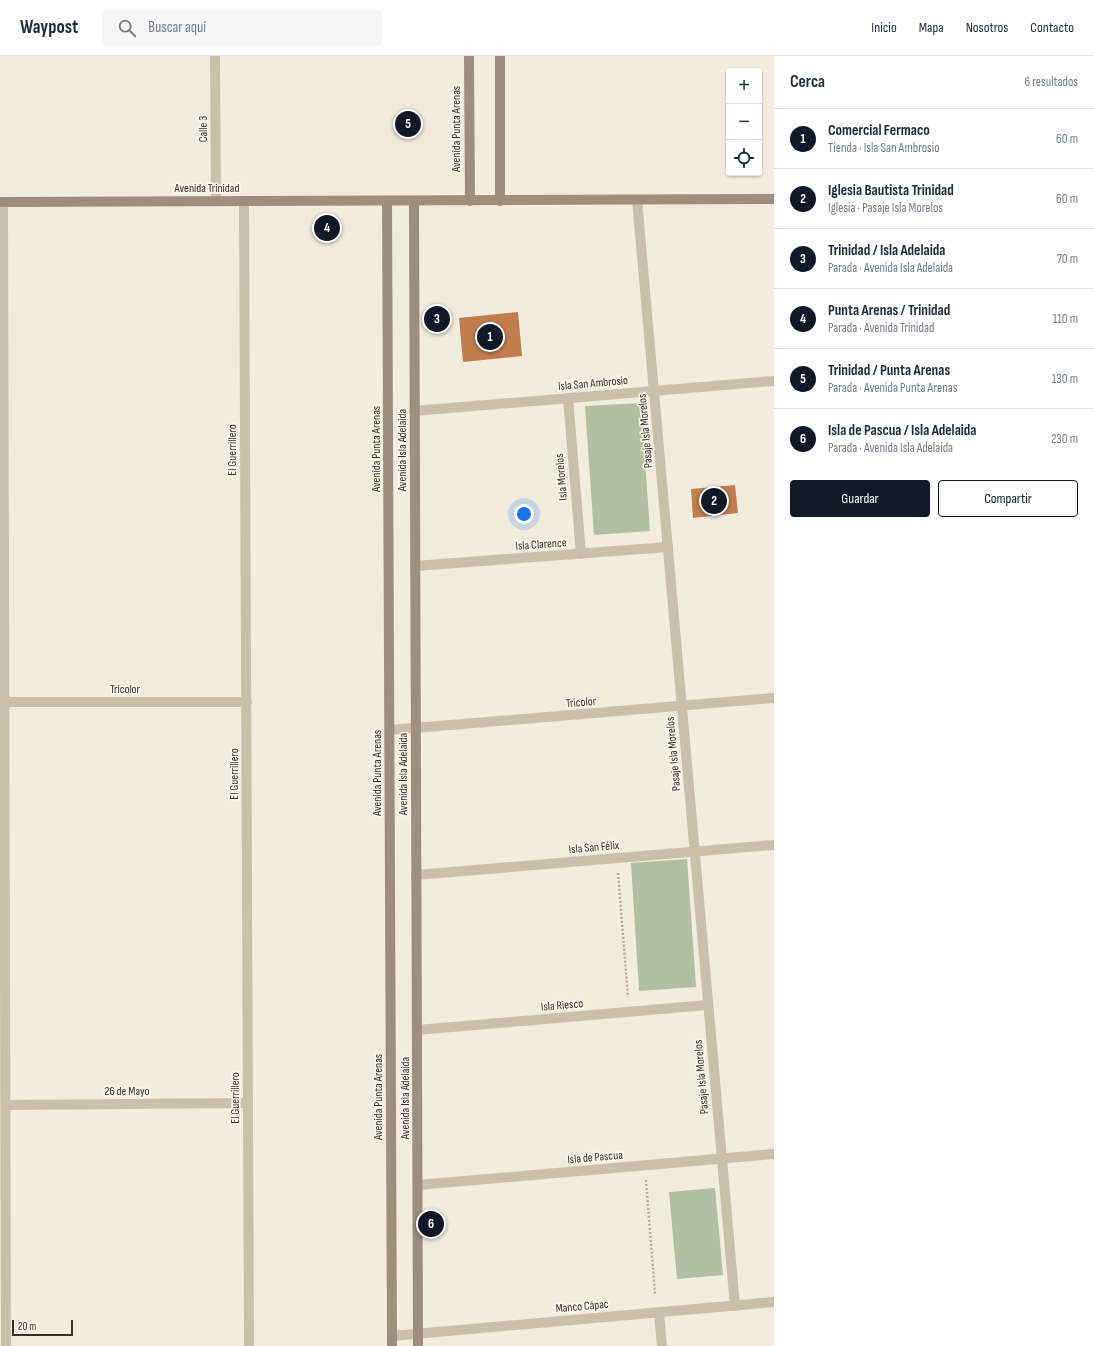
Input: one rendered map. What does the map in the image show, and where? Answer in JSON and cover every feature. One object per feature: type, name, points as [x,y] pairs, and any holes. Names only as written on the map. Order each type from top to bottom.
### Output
[{"type":"main road","name":"Avenida Punta Arenas","points":[[469,56],[470,201]]},
{"type":"main road","points":[[500,56],[500,201]]},
{"type":"main road","name":"Avenida Trinidad","points":[[1,202],[774,200]]},
{"type":"main road","name":"Avenida Punta Arenas","points":[[387,201],[392,1341]]},
{"type":"main road","name":"Avenida Isla Adelaida","points":[[414,201],[418,1346]]},
{"type":"street","name":"Calle 3","points":[[215,56],[216,201]]},
{"type":"street","name":"Pasaje Isla Morelos","points":[[637,200],[735,1306]]},
{"type":"street","name":"El Guerrillero","points":[[244,201],[250,1346]]},
{"type":"street","points":[[1,202],[4,702],[2,807],[6,1105],[3,1299],[6,1346]]},
{"type":"street","name":"Isla San Ambrosio","points":[[414,411],[774,381]]},
{"type":"street","name":"Isla Morelos","points":[[568,398],[581,554]]},
{"type":"street","name":"Isla Clarence","points":[[415,566],[668,547]]},
{"type":"street","name":"Tricolor","points":[[390,730],[774,698]]},
{"type":"street","name":"Tricolor","points":[[4,702],[246,702]]},
{"type":"street","name":"Isla San Félix","points":[[416,876],[774,845]]},
{"type":"street","name":"Isla Riesco","points":[[417,1030],[708,1005]]},
{"type":"street","name":"26 de Mayo","points":[[6,1105],[248,1103]]},
{"type":"street","name":"Isla de Pascua","points":[[418,1185],[774,1154]]},
{"type":"street","name":"Manco Cápac","points":[[392,1341],[418,1334],[774,1302]]},
{"type":"street","points":[[659,1313],[662,1346]]},
{"type":"path","points":[[616,858],[629,1012]]},
{"type":"path","points":[[644,1165],[655,1294]]},
{"type":"green space","points":[[641,403],[650,531],[594,535],[585,406]]},
{"type":"green space","points":[[687,859],[696,987],[639,991],[631,863]]},
{"type":"green space","points":[[715,1188],[723,1275],[677,1279],[669,1192]]},
{"type":"building","points":[[518,312],[522,356],[463,362],[459,318]]},
{"type":"building","points":[[735,485],[738,513],[693,518],[691,489]]},
{"type":"place","name":"Trinidad / Punta Arenas","points":[[408,124]]},
{"type":"place","name":"Punta Arenas / Trinidad","points":[[327,228]]},
{"type":"place","name":"Trinidad / Isla Adelaida","points":[[437,319]]},
{"type":"place","name":"Comercial Fermaco","points":[[490,337]]},
{"type":"place","name":"Iglesia Bautista Trinidad","points":[[714,501]]},
{"type":"place","name":"Isla de Pascua / Isla Adelaida","points":[[431,1224]]}]
